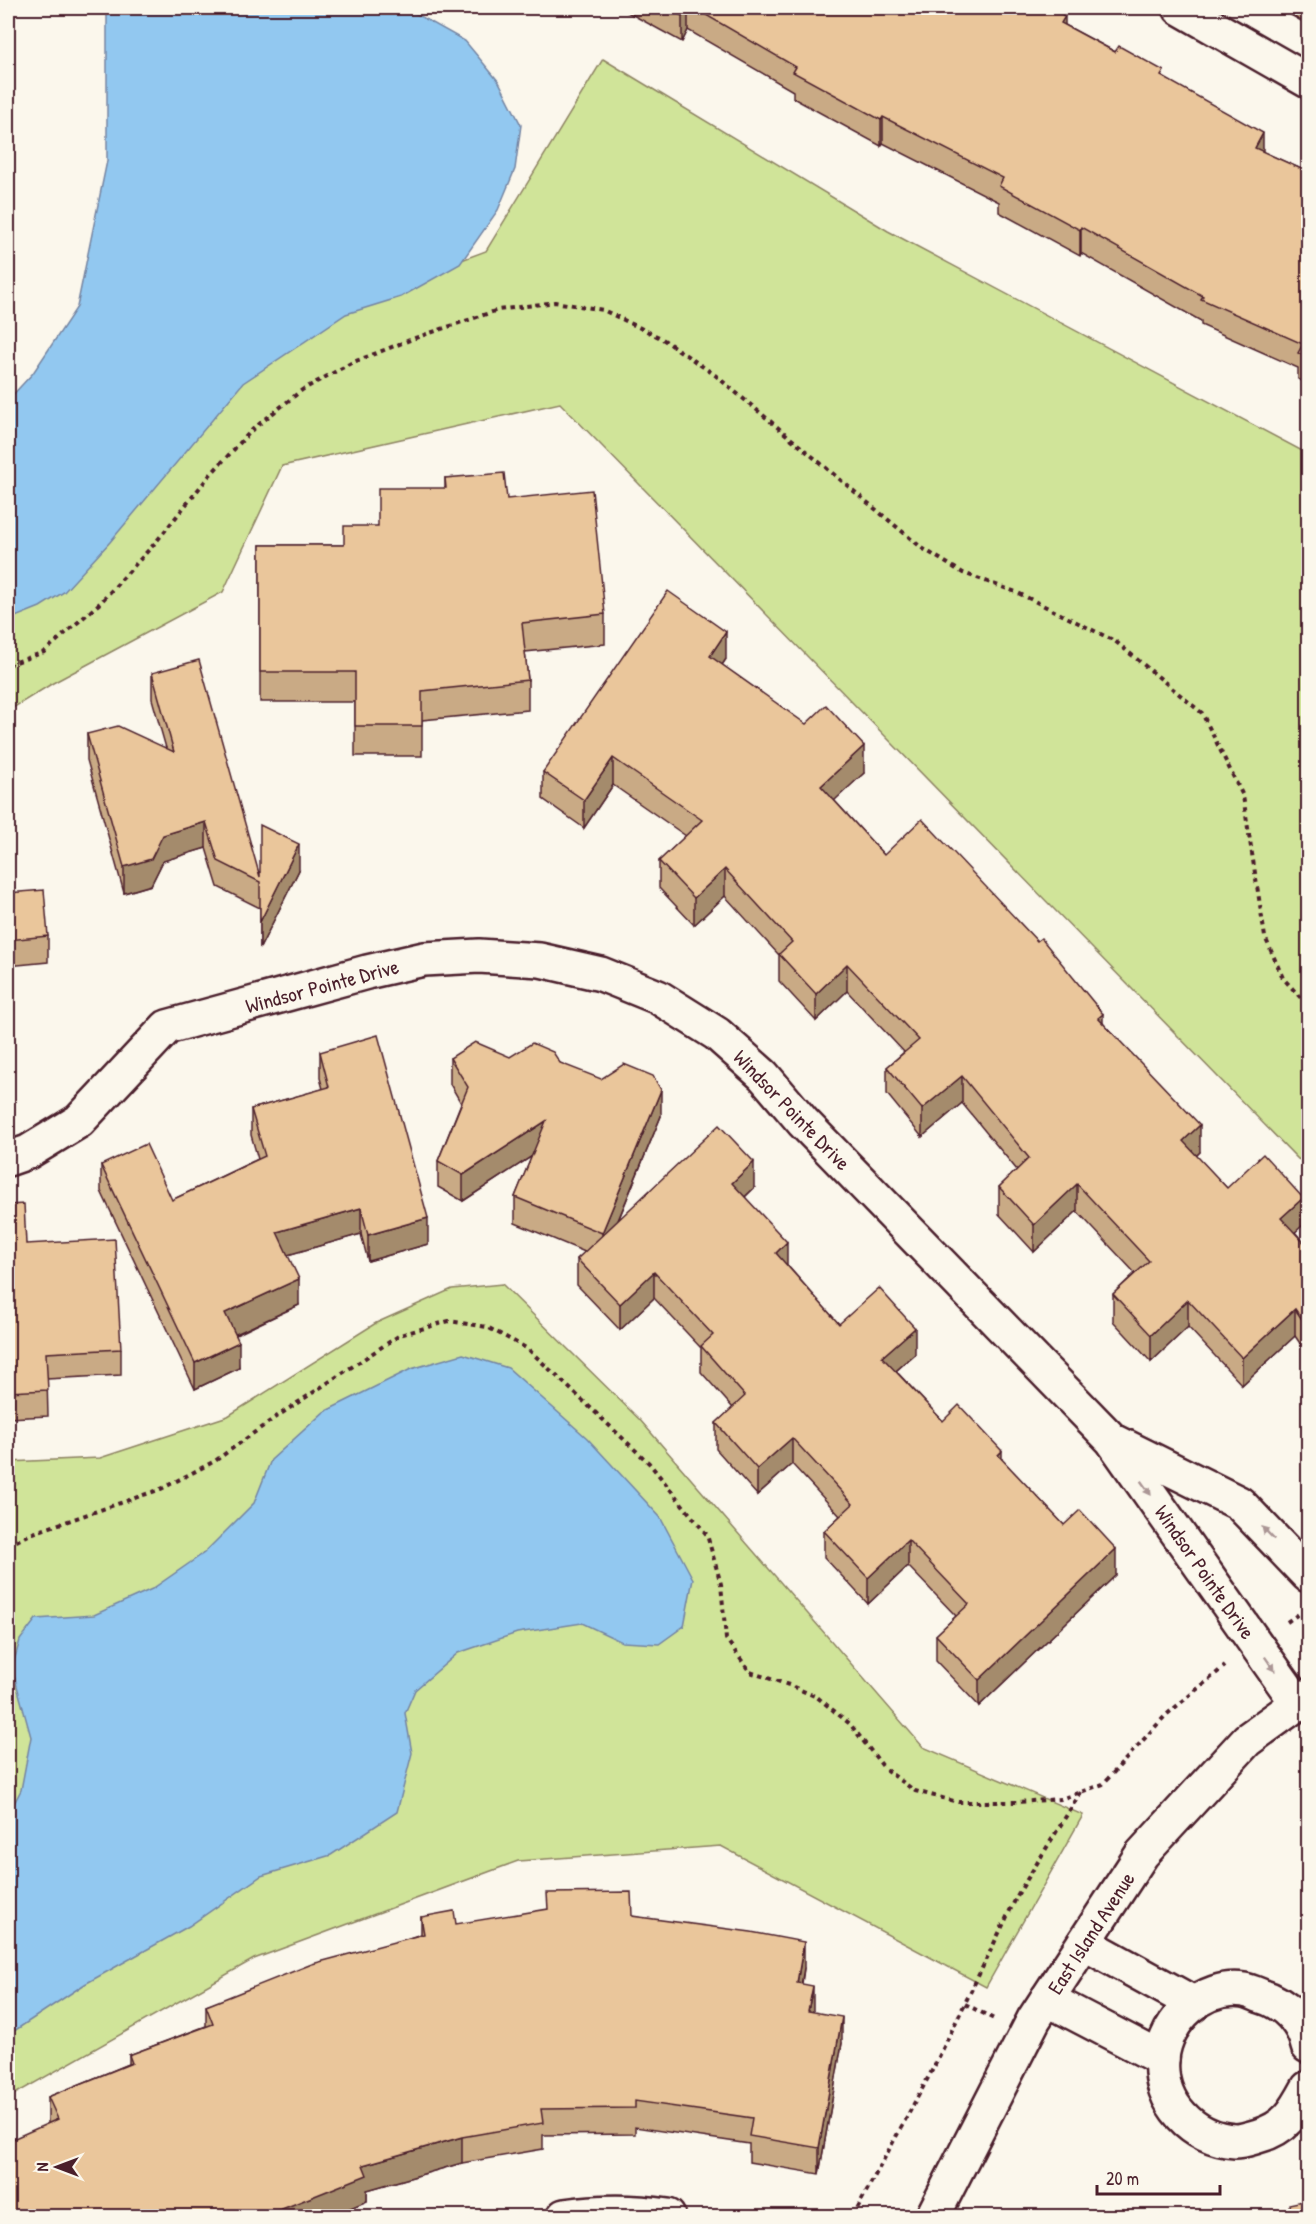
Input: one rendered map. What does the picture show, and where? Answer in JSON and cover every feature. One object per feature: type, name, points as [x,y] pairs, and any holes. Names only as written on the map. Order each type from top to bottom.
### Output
[{"type":"street","points":[[1180,8],[1308,81]]},
{"type":"street","name":"Windsor Pointe Drive","points":[[8,1159],[28,1152],[79,1121],[167,1027],[367,972],[424,959],[479,956],[540,960],[601,974],[658,997],[717,1034],[763,1075],[803,1122],[1112,1440],[1256,1643],[1303,1700]]},
{"type":"street","name":"Windsor Pointe Drive","points":[[1112,1440],[1239,1503],[1308,1575]]},
{"type":"street","name":"East Island Avenue","points":[[933,2217],[1047,1999],[1142,1854],[1247,1740],[1303,1700]]},
{"type":"street","points":[[1084,1943],[1193,2003]]},
{"type":"street","points":[[1308,2046],[1306,2037],[1295,2017],[1275,2000],[1243,1990],[1217,1992],[1193,2003],[1174,2022],[1168,2034],[1162,2059],[1165,2089],[1177,2112],[1196,2130],[1211,2137],[1237,2141],[1272,2132],[1308,2134]]},
{"type":"street","points":[[1047,1999],[1162,2059]]},
{"type":"street","points":[[1272,2132],[1292,2116],[1308,2088]]},
{"type":"street","points":[[564,2217],[585,2213],[647,2213],[668,2217]]},
{"type":"path","points":[[8,665],[44,652],[100,603],[156,543],[209,476],[254,429],[302,390],[351,363],[498,309],[555,302],[603,310],[661,338],[715,375],[922,548],[963,573],[1016,592],[1115,641],[1202,713],[1243,796],[1265,937],[1283,978],[1308,1006]]},
{"type":"path","points":[[8,1545],[33,1533],[160,1489],[215,1461],[273,1419],[400,1335],[449,1321],[487,1327],[528,1349],[649,1463],[707,1535],[721,1584],[726,1639],[750,1672],[816,1697],[850,1725],[885,1769],[915,1791],[958,1802],[1017,1802],[1061,1799],[1104,1784],[1166,1715],[1256,1643],[1308,1607]]},
{"type":"path","points":[[853,2217],[935,2065],[1018,1894],[1081,1792]]},
{"type":"path","points":[[965,2004],[996,2020]]},
{"type":"green space","points":[[603,59],[888,231],[1308,454],[1308,1163],[1298,1159],[560,403],[282,466],[223,592],[53,683],[8,711],[8,603],[286,335],[416,277],[486,251]]},
{"type":"green space","points":[[502,1284],[640,1420],[923,1747],[1083,1815],[986,1987],[721,1846],[518,1861],[254,1959],[8,2098],[8,1462],[100,1458],[228,1416],[376,1323],[452,1289]]},
{"type":"water","points":[[107,8],[406,8],[465,41],[499,82],[521,125],[515,169],[498,210],[460,264],[401,297],[346,314],[243,383],[110,542],[64,592],[40,607],[8,620],[8,400],[33,373],[77,307],[107,161]]},
{"type":"water","points":[[463,1354],[508,1368],[587,1438],[660,1517],[693,1579],[684,1626],[659,1644],[622,1642],[582,1623],[517,1633],[458,1653],[415,1690],[405,1713],[412,1753],[397,1812],[331,1855],[261,1876],[189,1926],[85,1984],[8,2035],[8,1815],[21,1790],[31,1737],[12,1668],[20,1640],[36,1619],[94,1615],[152,1589],[204,1553],[254,1503],[271,1460],[324,1412],[411,1369]]},
{"type":"building","points":[[667,8],[686,8],[682,16]]},
{"type":"building","points":[[694,8],[1050,8],[1065,16],[1061,23],[1115,52],[1119,46],[1164,71],[1161,76],[1263,133],[1255,148],[1308,172],[1308,358],[1298,353],[1303,344],[1201,299],[1203,296],[1081,227],[1080,230],[999,186],[1003,178],[883,117],[881,120],[793,72],[796,67]]},
{"type":"building","points":[[504,473],[507,499],[592,490],[605,614],[522,623],[528,680],[422,691],[422,726],[355,726],[355,672],[260,672],[260,545],[344,545],[344,526],[378,526],[378,488],[446,488],[445,478]]},
{"type":"building","points":[[668,591],[726,632],[710,656],[806,724],[826,705],[864,746],[821,786],[884,855],[922,819],[1037,941],[1041,938],[1103,1014],[1098,1018],[1200,1125],[1183,1141],[1227,1188],[1263,1154],[1303,1198],[1281,1218],[1308,1247],[1308,1328],[1295,1309],[1242,1358],[1188,1300],[1151,1335],[1113,1294],[1149,1261],[1077,1184],[1034,1225],[999,1187],[1029,1158],[962,1076],[922,1109],[887,1067],[919,1040],[847,964],[816,994],[779,954],[792,942],[725,869],[694,898],[659,861],[702,820],[613,758],[584,800],[543,772]]},
{"type":"building","points":[[199,660],[260,877],[260,825],[299,844],[260,922],[260,882],[218,861],[206,822],[163,835],[151,859],[124,867],[87,734],[118,726],[174,752],[152,673]]},
{"type":"building","points":[[44,890],[48,936],[8,940],[8,893]]},
{"type":"building","points":[[378,1035],[428,1218],[368,1235],[361,1208],[277,1232],[299,1279],[225,1313],[239,1342],[195,1363],[101,1165],[146,1144],[172,1200],[265,1156],[251,1109],[329,1087],[320,1052]]},
{"type":"building","points":[[475,1042],[510,1057],[532,1043],[553,1052],[560,1063],[601,1079],[624,1064],[653,1076],[661,1090],[602,1233],[515,1197],[546,1121],[463,1175],[438,1161],[468,1087],[450,1058]]},
{"type":"building","points":[[719,1125],[754,1162],[732,1183],[787,1242],[776,1253],[839,1324],[879,1288],[915,1328],[882,1357],[943,1421],[959,1405],[1002,1451],[998,1455],[1064,1525],[1080,1510],[1116,1549],[979,1680],[936,1635],[969,1604],[908,1540],[868,1578],[824,1531],[853,1504],[792,1438],[757,1469],[716,1423],[745,1396],[701,1346],[713,1335],[654,1272],[620,1304],[577,1259]]},
{"type":"building","points":[[24,1204],[26,1244],[115,1239],[121,1349],[46,1353],[48,1390],[8,1392],[8,1205]]},
{"type":"building","points":[[631,1892],[632,1916],[751,1932],[804,1942],[797,1983],[813,1986],[808,2011],[842,2017],[819,2148],[749,2136],[752,2118],[635,2101],[635,2108],[541,2109],[543,2123],[462,2137],[363,2165],[367,2175],[277,2211],[279,2217],[8,2217],[8,2141],[58,2119],[48,2097],[132,2063],[129,2055],[213,2024],[206,2006],[312,1964],[424,1934],[421,1917],[454,1911],[456,1924],[548,1909],[547,1893]]},
{"type":"building","points":[[1308,2200],[1308,2217],[1244,2217],[1290,2210],[1289,2204]]}]
